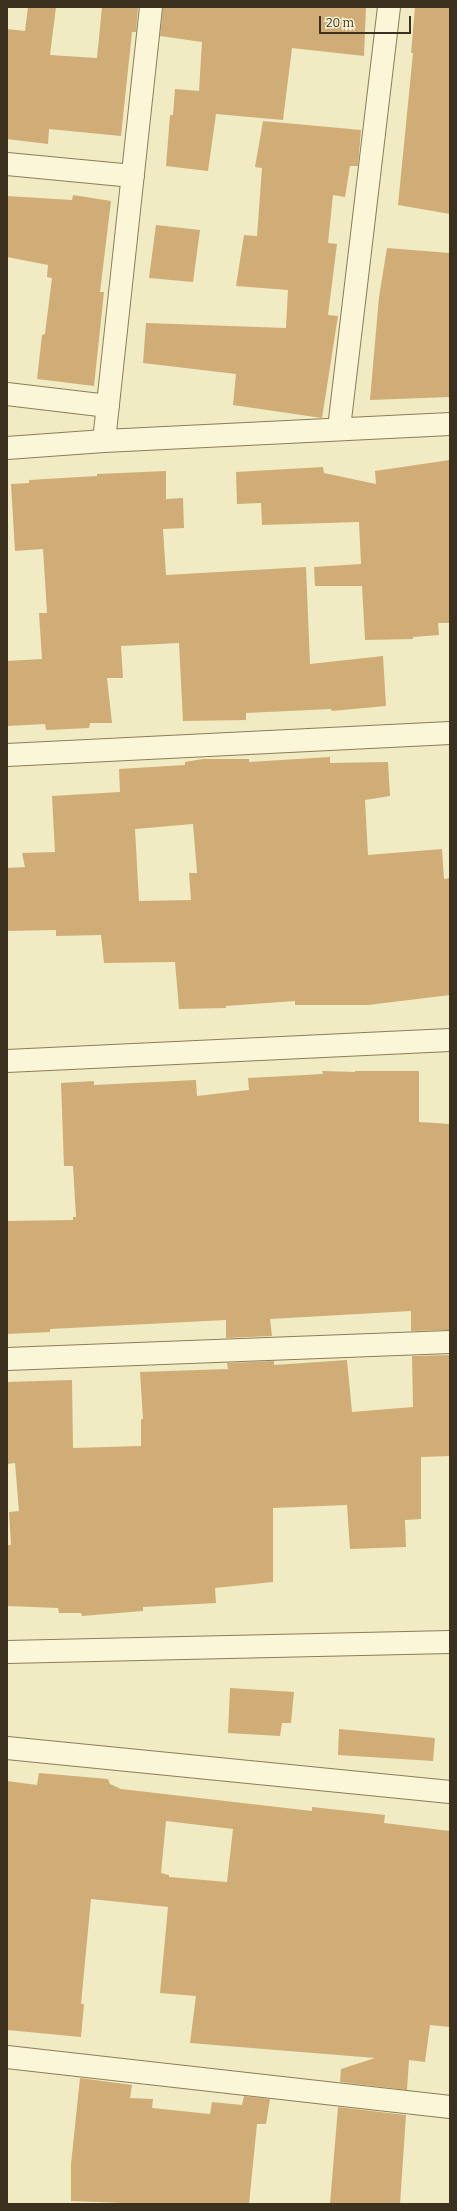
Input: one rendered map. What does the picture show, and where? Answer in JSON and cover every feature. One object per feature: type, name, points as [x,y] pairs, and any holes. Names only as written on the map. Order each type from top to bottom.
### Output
[{"type":"street","points":[[104,441],[151,7]]},
{"type":"street","points":[[338,428],[389,7]]},
{"type":"street","points":[[7,164],[133,176]]},
{"type":"street","points":[[7,394],[108,406]]},
{"type":"street","points":[[7,448],[338,428],[450,424]]},
{"type":"street","points":[[7,755],[450,733]]},
{"type":"street","points":[[7,1061],[450,1040]]},
{"type":"street","points":[[7,1359],[450,1342]]},
{"type":"street","points":[[7,1652],[450,1642]]},
{"type":"street","points":[[7,1748],[450,1792]]},
{"type":"street","points":[[7,2057],[450,2107]]},
{"type":"building","points":[[28,7],[56,7],[50,55],[97,58],[102,7],[138,7],[136,32],[132,32],[121,136],[49,129],[48,144],[7,139],[7,29],[25,31]]},
{"type":"building","points":[[163,7],[366,7],[364,56],[292,48],[283,120],[216,114],[208,171],[166,166],[170,115],[173,115],[175,89],[199,91],[202,42],[160,36]]},
{"type":"building","points":[[415,7],[450,7],[450,214],[398,205],[413,53],[411,53]]},
{"type":"building","points":[[263,121],[361,130],[358,166],[350,166],[345,197],[333,195],[328,243],[337,244],[328,315],[338,316],[322,418],[233,405],[236,374],[143,363],[146,323],[286,328],[288,290],[236,286],[244,235],[257,236],[262,168],[255,167]]},
{"type":"building","points":[[73,195],[111,201],[100,292],[104,292],[94,386],[37,379],[42,335],[45,334],[52,278],[47,277],[48,265],[7,257],[7,196],[72,200]]},
{"type":"building","points":[[156,225],[200,230],[193,282],[149,278]]},
{"type":"building","points":[[387,248],[450,253],[450,397],[370,400],[379,297]]},
{"type":"building","points":[[450,460],[450,623],[438,623],[439,635],[413,637],[413,639],[365,640],[362,586],[315,586],[314,567],[361,564],[359,522],[262,525],[261,503],[237,504],[236,472],[323,467],[324,473],[376,484],[375,471]]},
{"type":"building","points":[[166,471],[166,499],[183,498],[184,528],[163,529],[166,575],[306,567],[310,664],[383,656],[386,706],[332,711],[331,709],[246,713],[246,720],[183,721],[179,643],[121,646],[123,678],[107,678],[112,723],[90,723],[89,728],[46,730],[45,724],[7,726],[7,661],[42,659],[39,613],[47,613],[43,549],[15,551],[11,484],[29,483],[29,480],[97,476],[97,474]]},
{"type":"building","points":[[330,757],[330,763],[388,762],[390,796],[365,800],[368,855],[442,849],[444,879],[450,878],[450,995],[368,1005],[295,1005],[295,1001],[226,1006],[226,1008],[179,1009],[175,962],[104,963],[101,935],[56,936],[56,930],[7,931],[7,868],[25,867],[22,853],[55,852],[52,796],[120,792],[119,769],[185,765],[185,762],[203,759],[249,759],[249,762]],"holes":[[[193,824],[197,873],[189,873],[191,900],[139,901],[135,829]]]},
{"type":"building","points":[[322,1071],[419,1071],[419,1122],[450,1124],[450,1330],[411,1331],[411,1311],[270,1319],[272,1336],[226,1338],[226,1320],[50,1329],[50,1332],[7,1334],[7,1221],[73,1220],[73,1217],[76,1217],[73,1166],[64,1166],[61,1083],[94,1081],[94,1085],[196,1080],[197,1096],[249,1090],[248,1078],[323,1074]]},
{"type":"building","points":[[450,1355],[450,1456],[421,1457],[421,1519],[405,1520],[406,1547],[350,1549],[347,1505],[273,1508],[273,1582],[215,1588],[216,1603],[143,1607],[143,1611],[82,1616],[81,1613],[59,1613],[58,1608],[7,1606],[7,1545],[11,1545],[9,1512],[19,1511],[15,1463],[7,1464],[7,1382],[72,1380],[73,1448],[141,1446],[141,1419],[143,1419],[140,1372],[228,1369],[227,1363],[274,1361],[274,1365],[347,1360],[352,1412],[413,1407],[412,1356]]},
{"type":"building","points":[[230,1688],[294,1692],[291,1723],[282,1723],[280,1736],[228,1733]]},
{"type":"building","points":[[339,1729],[435,1738],[433,1761],[338,1755]]},
{"type":"building","points":[[39,1773],[108,1779],[110,1784],[121,1789],[312,1811],[312,1807],[385,1815],[384,1823],[450,1831],[450,2027],[430,2025],[425,2062],[409,2060],[407,2090],[340,2082],[341,2069],[375,2058],[190,2043],[196,1996],[160,1993],[168,1907],[91,1899],[81,2004],[84,2004],[81,2037],[7,2030],[7,1781],[37,1785]],"holes":[[[166,1821],[233,1829],[227,1882],[169,1877],[169,1875],[161,1873]]]},
{"type":"building","points":[[80,2078],[132,2085],[130,2098],[153,2099],[152,2108],[210,2114],[212,2102],[242,2105],[244,2096],[270,2099],[266,2124],[257,2124],[249,2204],[151,2204],[71,2201],[71,2164]]},
{"type":"building","points":[[338,2107],[406,2115],[400,2204],[330,2204]]}]
